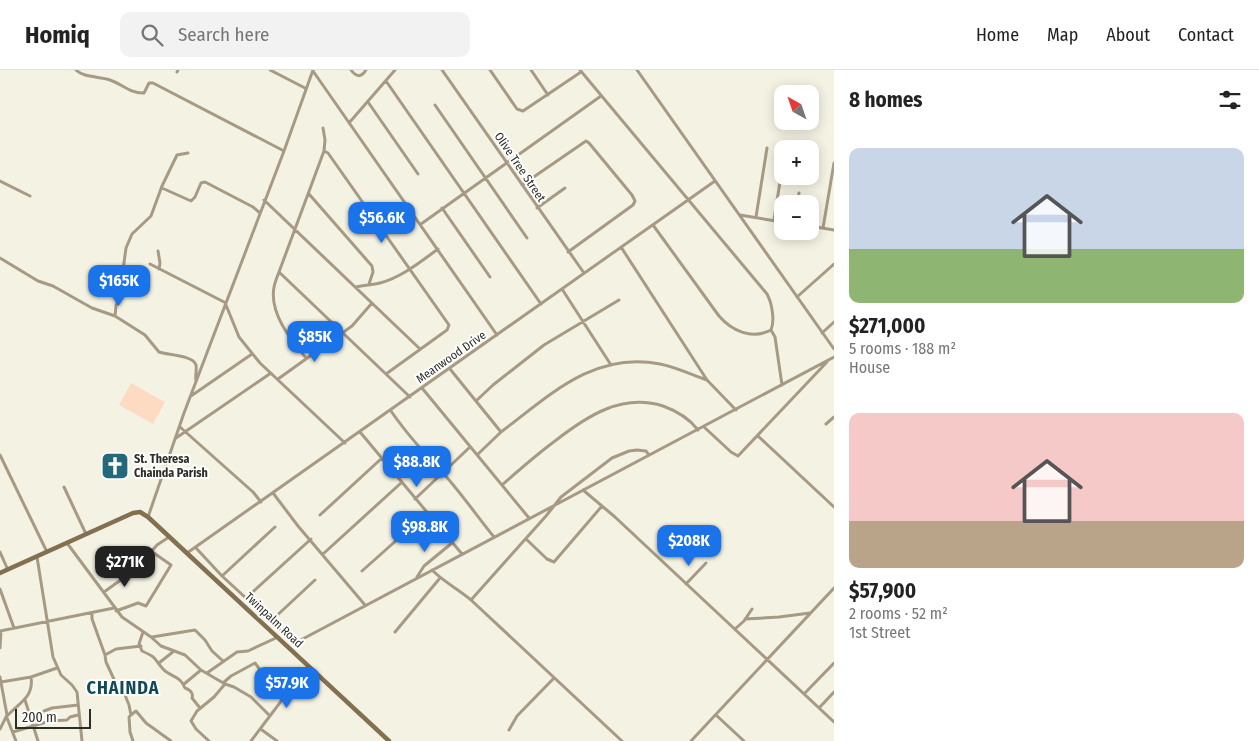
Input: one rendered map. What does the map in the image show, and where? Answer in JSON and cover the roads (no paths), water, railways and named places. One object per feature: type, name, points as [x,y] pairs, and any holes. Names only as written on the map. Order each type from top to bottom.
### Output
[{"type":"main road","points":[[0,574],[133,513],[140,512],[146,516]]},
{"type":"main road","name":"Twinpalm Road","points":[[146,516],[389,741]]},
{"type":"street","points":[[76,70],[82,74],[108,79],[138,93],[144,94],[150,83],[153,83],[284,151]]},
{"type":"street","points":[[270,70],[305,88]]},
{"type":"street","points":[[351,70],[358,76],[361,76],[366,70]]},
{"type":"street","points":[[349,123],[396,70]]},
{"type":"street","name":"Olive Tree Street","points":[[442,70],[584,273]]},
{"type":"street","points":[[490,70],[520,111],[548,95],[580,71],[768,294],[773,321],[771,330],[774,337],[782,385]]},
{"type":"street","points":[[531,70],[548,95]]},
{"type":"street","points":[[637,70],[834,349]]},
{"type":"street","points":[[146,516],[284,151],[305,88],[313,71]]},
{"type":"street","points":[[313,71],[497,335]]},
{"type":"street","points":[[386,81],[541,304]]},
{"type":"street","points":[[420,224],[601,96]]},
{"type":"street","points":[[368,102],[418,174]]},
{"type":"street","points":[[435,105],[527,238]]},
{"type":"street","points":[[306,358],[289,338],[278,315],[274,289],[324,150],[323,128]]},
{"type":"street","points":[[522,185],[586,141],[632,194],[635,201],[633,205],[568,252]]},
{"type":"street","points":[[756,217],[767,148]]},
{"type":"street","points":[[324,150],[410,269],[449,327],[386,374]]},
{"type":"street","points":[[115,316],[116,306],[126,277],[123,270],[126,248],[135,230],[151,216],[177,155],[188,153]]},
{"type":"street","points":[[822,228],[834,163]]},
{"type":"street","points":[[0,181],[30,196]]},
{"type":"street","name":"Meanwood Drive","points":[[187,553],[715,181]]},
{"type":"street","points":[[162,188],[191,202],[195,198],[200,183],[205,182],[253,207],[260,214]]},
{"type":"street","points":[[537,208],[565,188]]},
{"type":"street","points":[[309,194],[372,266],[373,272],[369,284]]},
{"type":"street","points":[[264,200],[420,349]]},
{"type":"street","points":[[442,208],[490,277]]},
{"type":"street","points":[[739,215],[774,220]]},
{"type":"street","points":[[653,225],[719,316],[727,324],[741,332],[754,335],[771,330]]},
{"type":"street","points":[[819,228],[834,230]]},
{"type":"street","points":[[621,248],[707,380],[736,410]]},
{"type":"street","points":[[356,287],[387,280],[410,269],[438,249]]},
{"type":"street","points":[[158,251],[159,269]]},
{"type":"street","points":[[0,258],[38,281],[53,286],[92,308],[115,316],[145,335],[159,352],[192,360],[195,364],[196,382]]},
{"type":"street","points":[[150,264],[226,303],[240,338],[252,354],[344,443]]},
{"type":"street","points":[[797,297],[834,264]]},
{"type":"street","points":[[279,272],[410,397]]},
{"type":"street","points":[[562,288],[611,365]]},
{"type":"street","points":[[476,401],[525,359],[619,300]]},
{"type":"street","points":[[278,379],[357,321],[372,303]]},
{"type":"street","points":[[822,333],[834,322]]},
{"type":"street","points":[[190,397],[252,354]]},
{"type":"street","points":[[191,558],[196,548],[222,576],[284,633],[297,642],[834,357]]},
{"type":"street","points":[[704,427],[737,456],[829,360]]},
{"type":"street","points":[[477,455],[501,432],[566,384],[591,370],[632,362],[662,364],[707,380]]},
{"type":"street","points":[[450,369],[501,432]]},
{"type":"street","points":[[176,439],[271,373]]},
{"type":"street","points":[[196,382],[207,384]]},
{"type":"street","points":[[422,388],[529,518]]},
{"type":"street","points":[[502,485],[533,457],[572,428],[596,412],[617,405],[635,402],[656,404],[683,415],[698,430]]},
{"type":"street","points":[[391,411],[429,460],[444,474],[494,536]]},
{"type":"street","points":[[826,424],[834,417]]},
{"type":"street","points":[[179,426],[253,492],[261,502]]},
{"type":"street","points":[[360,432],[462,554]]},
{"type":"street","points":[[758,436],[834,507]]},
{"type":"street","points":[[415,499],[444,474],[470,447]]},
{"type":"street","points":[[471,600],[561,497],[605,463],[620,454],[637,450],[646,451],[649,455]]},
{"type":"street","points":[[1,456],[47,552]]},
{"type":"street","points":[[320,515],[382,458]]},
{"type":"street","points":[[324,554],[401,483]]},
{"type":"street","points":[[64,487],[86,534]]},
{"type":"street","points":[[584,490],[834,722]]},
{"type":"street","points":[[274,493],[298,526],[324,554],[365,605]]},
{"type":"street","points":[[526,539],[547,559],[554,562],[602,506]]},
{"type":"street","points":[[362,570],[427,513]]},
{"type":"street","points":[[222,576],[275,528]]},
{"type":"street","points":[[104,592],[136,569],[157,545],[170,537]]},
{"type":"street","points":[[246,598],[311,539]]},
{"type":"street","points":[[68,543],[115,610],[161,646],[188,658],[201,670],[251,697],[270,716]]},
{"type":"street","points":[[417,578],[424,566],[452,543]]},
{"type":"street","points":[[0,648],[0,631],[115,610],[138,603],[146,606],[171,565],[151,551]]},
{"type":"street","points":[[0,552],[8,570]]},
{"type":"street","points":[[37,558],[53,657],[57,668],[63,677],[75,688],[78,696],[78,715],[82,741]]},
{"type":"street","points":[[686,584],[706,563]]},
{"type":"street","points":[[432,570],[451,587],[459,590],[471,600],[622,741]]},
{"type":"street","points":[[395,632],[440,578]]},
{"type":"street","points":[[271,621],[315,580]]},
{"type":"street","points":[[691,741],[834,588]]},
{"type":"street","points":[[0,589],[14,628]]},
{"type":"street","points":[[0,606],[6,604]]},
{"type":"street","points":[[735,629],[746,619],[752,610]]},
{"type":"street","points":[[92,613],[92,619],[106,662],[129,705],[131,715],[129,717],[130,732],[133,741]]},
{"type":"street","points":[[746,619],[811,613]]},
{"type":"street","points":[[151,637],[195,630],[223,661]]},
{"type":"street","points":[[143,632],[139,644],[142,651],[154,656],[165,672],[175,676],[184,684],[200,708]]},
{"type":"street","points":[[208,673],[237,652],[248,651],[278,637]]},
{"type":"street","points":[[105,655],[116,649],[141,646]]},
{"type":"street","points":[[159,663],[174,651]]},
{"type":"street","points":[[209,741],[191,722],[200,708],[214,697],[231,676],[255,663],[282,700]]},
{"type":"street","points":[[804,694],[834,663]]},
{"type":"street","points":[[251,741],[282,700],[311,667]]},
{"type":"street","points":[[1,682],[31,677],[57,668]]},
{"type":"street","points":[[184,684],[201,670]]},
{"type":"street","points":[[0,677],[6,718],[16,741]]},
{"type":"street","points":[[0,721],[6,718],[25,700],[32,688],[31,677]]},
{"type":"street","points":[[509,730],[518,716],[554,678]]},
{"type":"street","points":[[819,708],[834,692]]},
{"type":"street","points":[[25,700],[38,741]]},
{"type":"street","points":[[44,711],[52,708],[78,705]]},
{"type":"street","points":[[131,715],[136,711],[146,724],[171,741]]},
{"type":"street","points":[[13,732],[50,721],[67,720],[78,715]]},
{"type":"street","points":[[716,715],[744,741]]},
{"type":"street","points":[[0,729],[6,718]]},
{"type":"street","points":[[262,730],[277,741]]},
{"type":"place","name":"St. Theresa Chainda Parish","points":[[115,466]]},
{"type":"district","name":"CHAINDA","points":[[123,688]]}]
